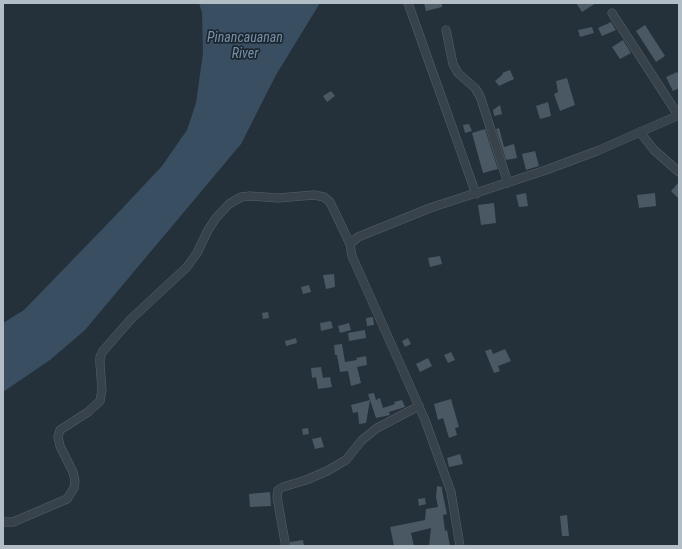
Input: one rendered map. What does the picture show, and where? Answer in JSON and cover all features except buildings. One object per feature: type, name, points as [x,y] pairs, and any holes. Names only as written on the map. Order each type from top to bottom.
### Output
[{"type":"street","points":[[408,3],[476,194]]},
{"type":"street","points":[[350,244],[358,237],[416,214],[597,151],[678,115],[612,13]]},
{"type":"street","points":[[446,30],[453,64],[458,73],[475,88],[480,96],[508,183]]},
{"type":"street","points":[[640,132],[654,150],[677,169]]},
{"type":"street","points":[[3,522],[12,522],[67,499],[74,488],[75,481],[73,472],[60,446],[58,437],[60,430],[88,412],[100,401],[102,390],[100,364],[103,351],[130,319],[187,267],[197,254],[208,230],[216,218],[229,204],[242,197],[250,196],[278,198],[314,195],[324,198],[330,202],[350,244],[352,256],[419,406],[451,492],[460,546]]},
{"type":"street","points":[[285,542],[277,497],[278,490],[327,471],[346,460],[362,440],[377,428],[419,406]]},
{"type":"water","name":"Pinancauanan River","points":[[199,3],[320,3],[276,75],[241,144],[85,330],[50,360],[3,392],[3,323],[24,310],[116,215],[162,166],[187,130],[196,103],[203,53],[202,13]]}]
